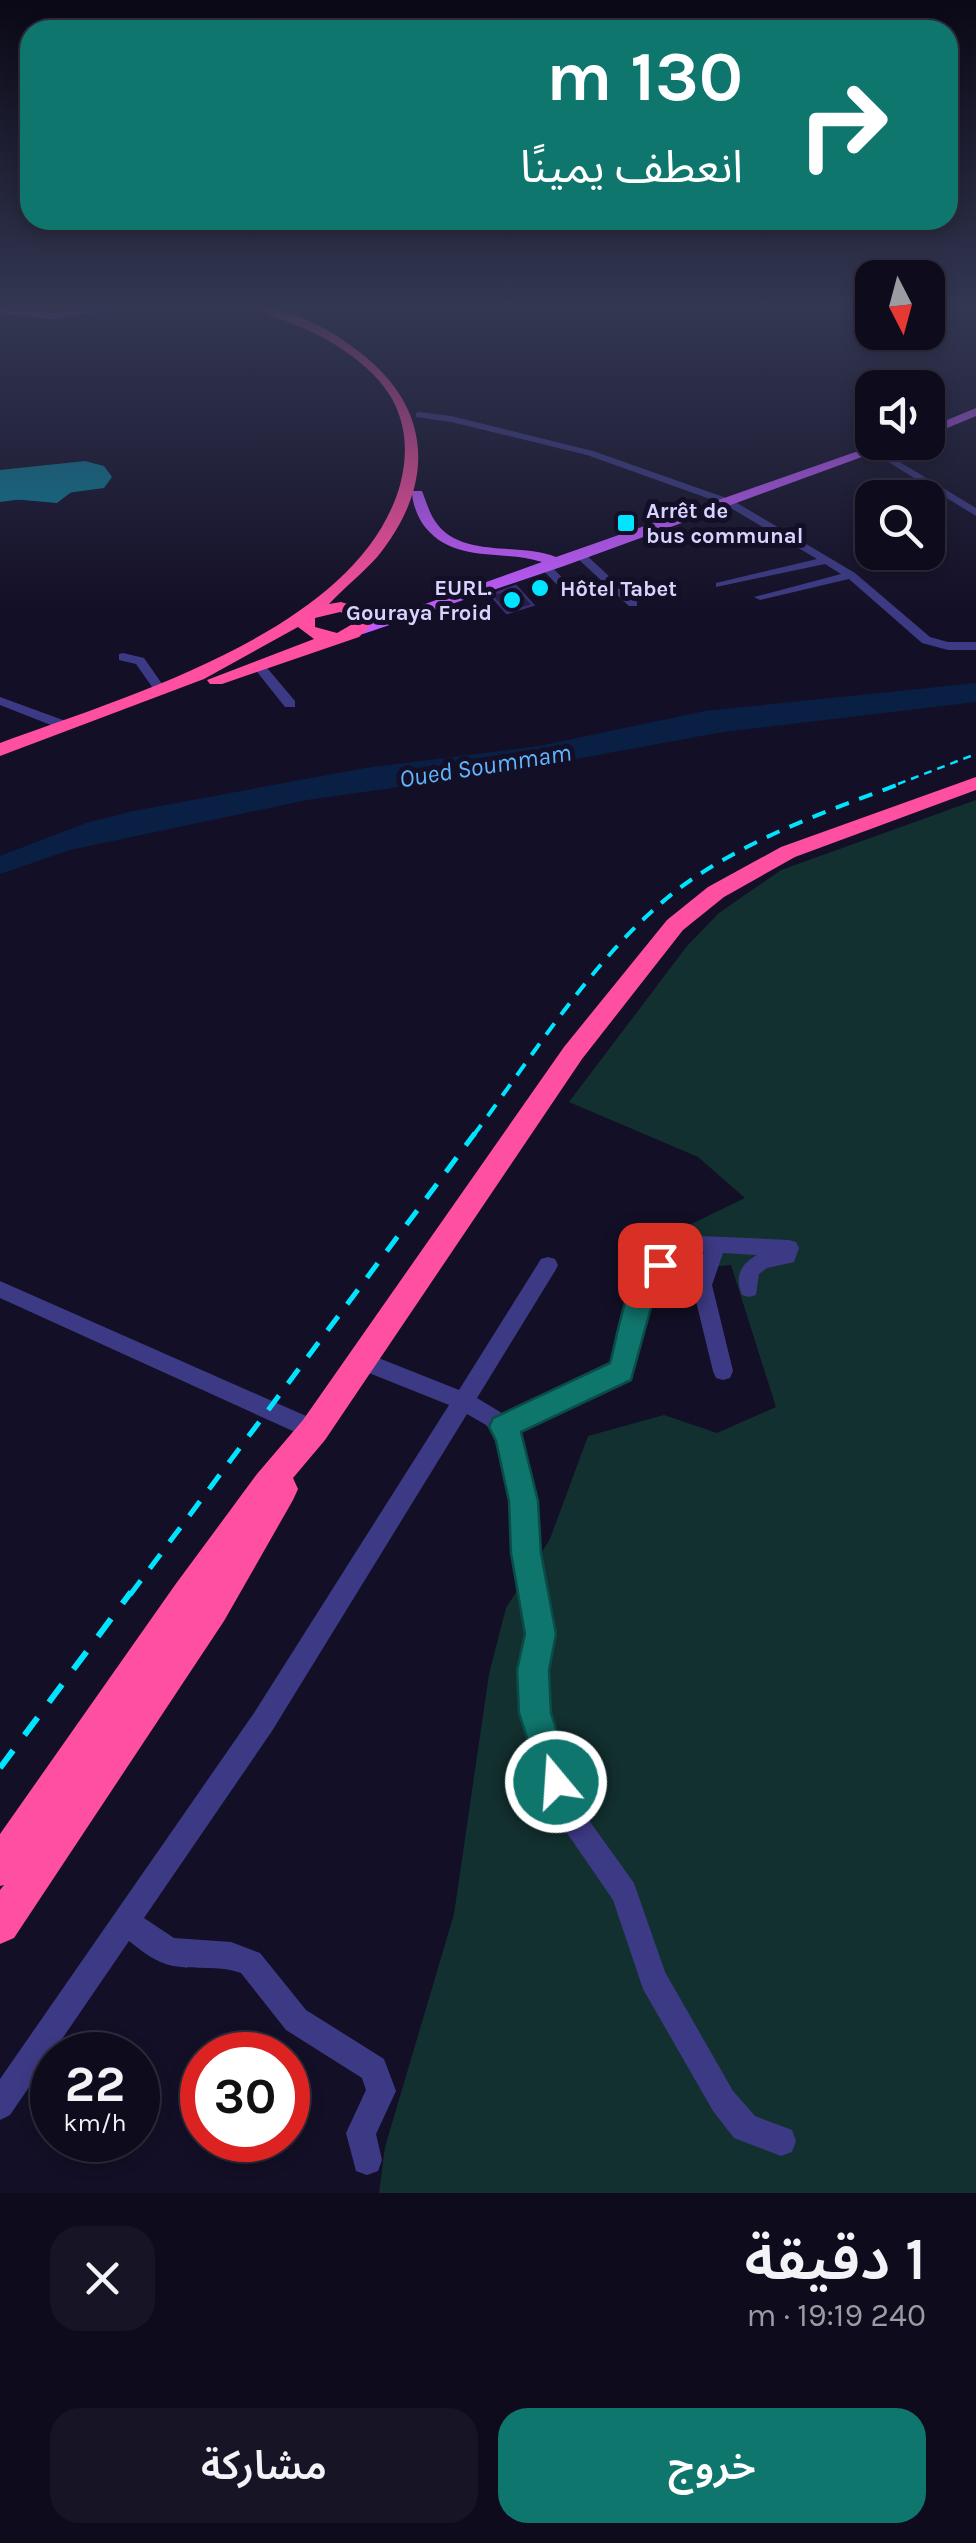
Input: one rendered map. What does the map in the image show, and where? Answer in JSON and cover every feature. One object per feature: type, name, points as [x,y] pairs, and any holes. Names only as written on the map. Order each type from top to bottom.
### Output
[{"type":"highway","points":[[334,638],[306,630],[309,615],[376,547],[406,493],[413,468],[413,441],[402,409]]},
{"type":"highway","points":[[356,618],[348,591],[382,554],[417,494],[426,454],[415,409]]},
{"type":"highway","points":[[0,750],[161,691],[324,608],[356,618]]},
{"type":"highway","points":[[0,758],[334,638],[356,618]]},
{"type":"highway","points":[[0,1866],[268,1486],[314,1430],[573,1053],[675,925],[716,892],[774,858],[976,783]]},
{"type":"highway","points":[[0,1924],[212,1610],[281,1494],[291,1461]]},
{"type":"main road","points":[[945,426],[973,415]]},
{"type":"main road","points":[[356,618],[415,611],[855,457]]},
{"type":"main road","points":[[417,494],[428,524],[450,541],[476,550],[543,556],[553,565]]},
{"type":"street","points":[[419,416],[451,418],[590,453],[728,502],[851,575],[926,640],[948,646],[976,646]]},
{"type":"street","points":[[891,460],[976,513]]},
{"type":"street","points":[[580,556],[632,604]]},
{"type":"street","points":[[720,585],[829,560]]},
{"type":"street","points":[[553,565],[572,594]]},
{"type":"street","points":[[760,597],[851,575]]},
{"type":"street","points":[[123,657],[140,661],[161,691]]},
{"type":"street","points":[[258,665],[290,704]]},
{"type":"street","points":[[0,701],[66,726]]},
{"type":"street","points":[[503,1427],[622,1371],[643,1289],[650,1276],[676,1252],[691,1245],[789,1248],[787,1256],[762,1261],[749,1270],[749,1289]]},
{"type":"street","points":[[716,1246],[702,1284],[723,1371]]},
{"type":"street","points":[[0,2105],[263,1722],[460,1400],[548,1265]]},
{"type":"street","points":[[0,1289],[314,1430]]},
{"type":"street","points":[[361,1360],[460,1400],[503,1427],[509,1437],[524,1501],[526,1553],[541,1634],[533,1670],[535,1713],[556,1782],[574,1820],[624,1893],[653,1979],[723,2102],[745,2127],[780,2141]]},
{"type":"street","points":[[126,1920],[160,1947],[174,1952],[232,1956],[250,1963],[296,2020],[374,2069],[381,2090],[361,2133],[367,2160]]},
{"type":"green space","points":[[976,800],[976,2193],[379,2193],[385,2147],[454,1914],[489,1674],[506,1608],[550,1539],[588,1436],[664,1415],[717,1433],[776,1407],[731,1265],[634,1274],[658,1240],[745,1198],[698,1157],[569,1102],[687,946],[719,913],[781,870]]},
{"type":"water","name":"Oued Soummam","points":[[976,683],[976,702],[723,732],[499,773],[307,800],[70,850],[0,874],[0,856],[86,823],[133,811],[365,768],[539,746],[705,711]]},
{"type":"building","name":"EURL. Gouraya Froid","points":[[516,586],[533,605],[507,613],[491,595]]},
{"type":"taxiway","points":[[0,491],[49,498],[63,490],[63,479]]},
{"type":"runway","points":[[0,486],[85,477]]},
{"type":"railway","points":[[898,784],[976,754]]},
{"type":"railway","points":[[473,1136],[578,993],[637,925],[669,896],[751,845],[905,782]]},
{"type":"railway","points":[[130,1595],[475,1133]]},
{"type":"railway","points":[[0,1768],[131,1592]]},
{"type":"place","name":"Arrêt de bus communal","points":[[626,523]]},
{"type":"place","name":"Hôtel Tabet","points":[[540,588]]},
{"type":"place","name":"EURL. Gouraya Froid","points":[[512,600]]},
{"type":"route","points":[[556,1782],[535,1713],[533,1670],[541,1634],[526,1553],[524,1501],[509,1437],[503,1427],[622,1371],[643,1289],[660,1265]]}]
